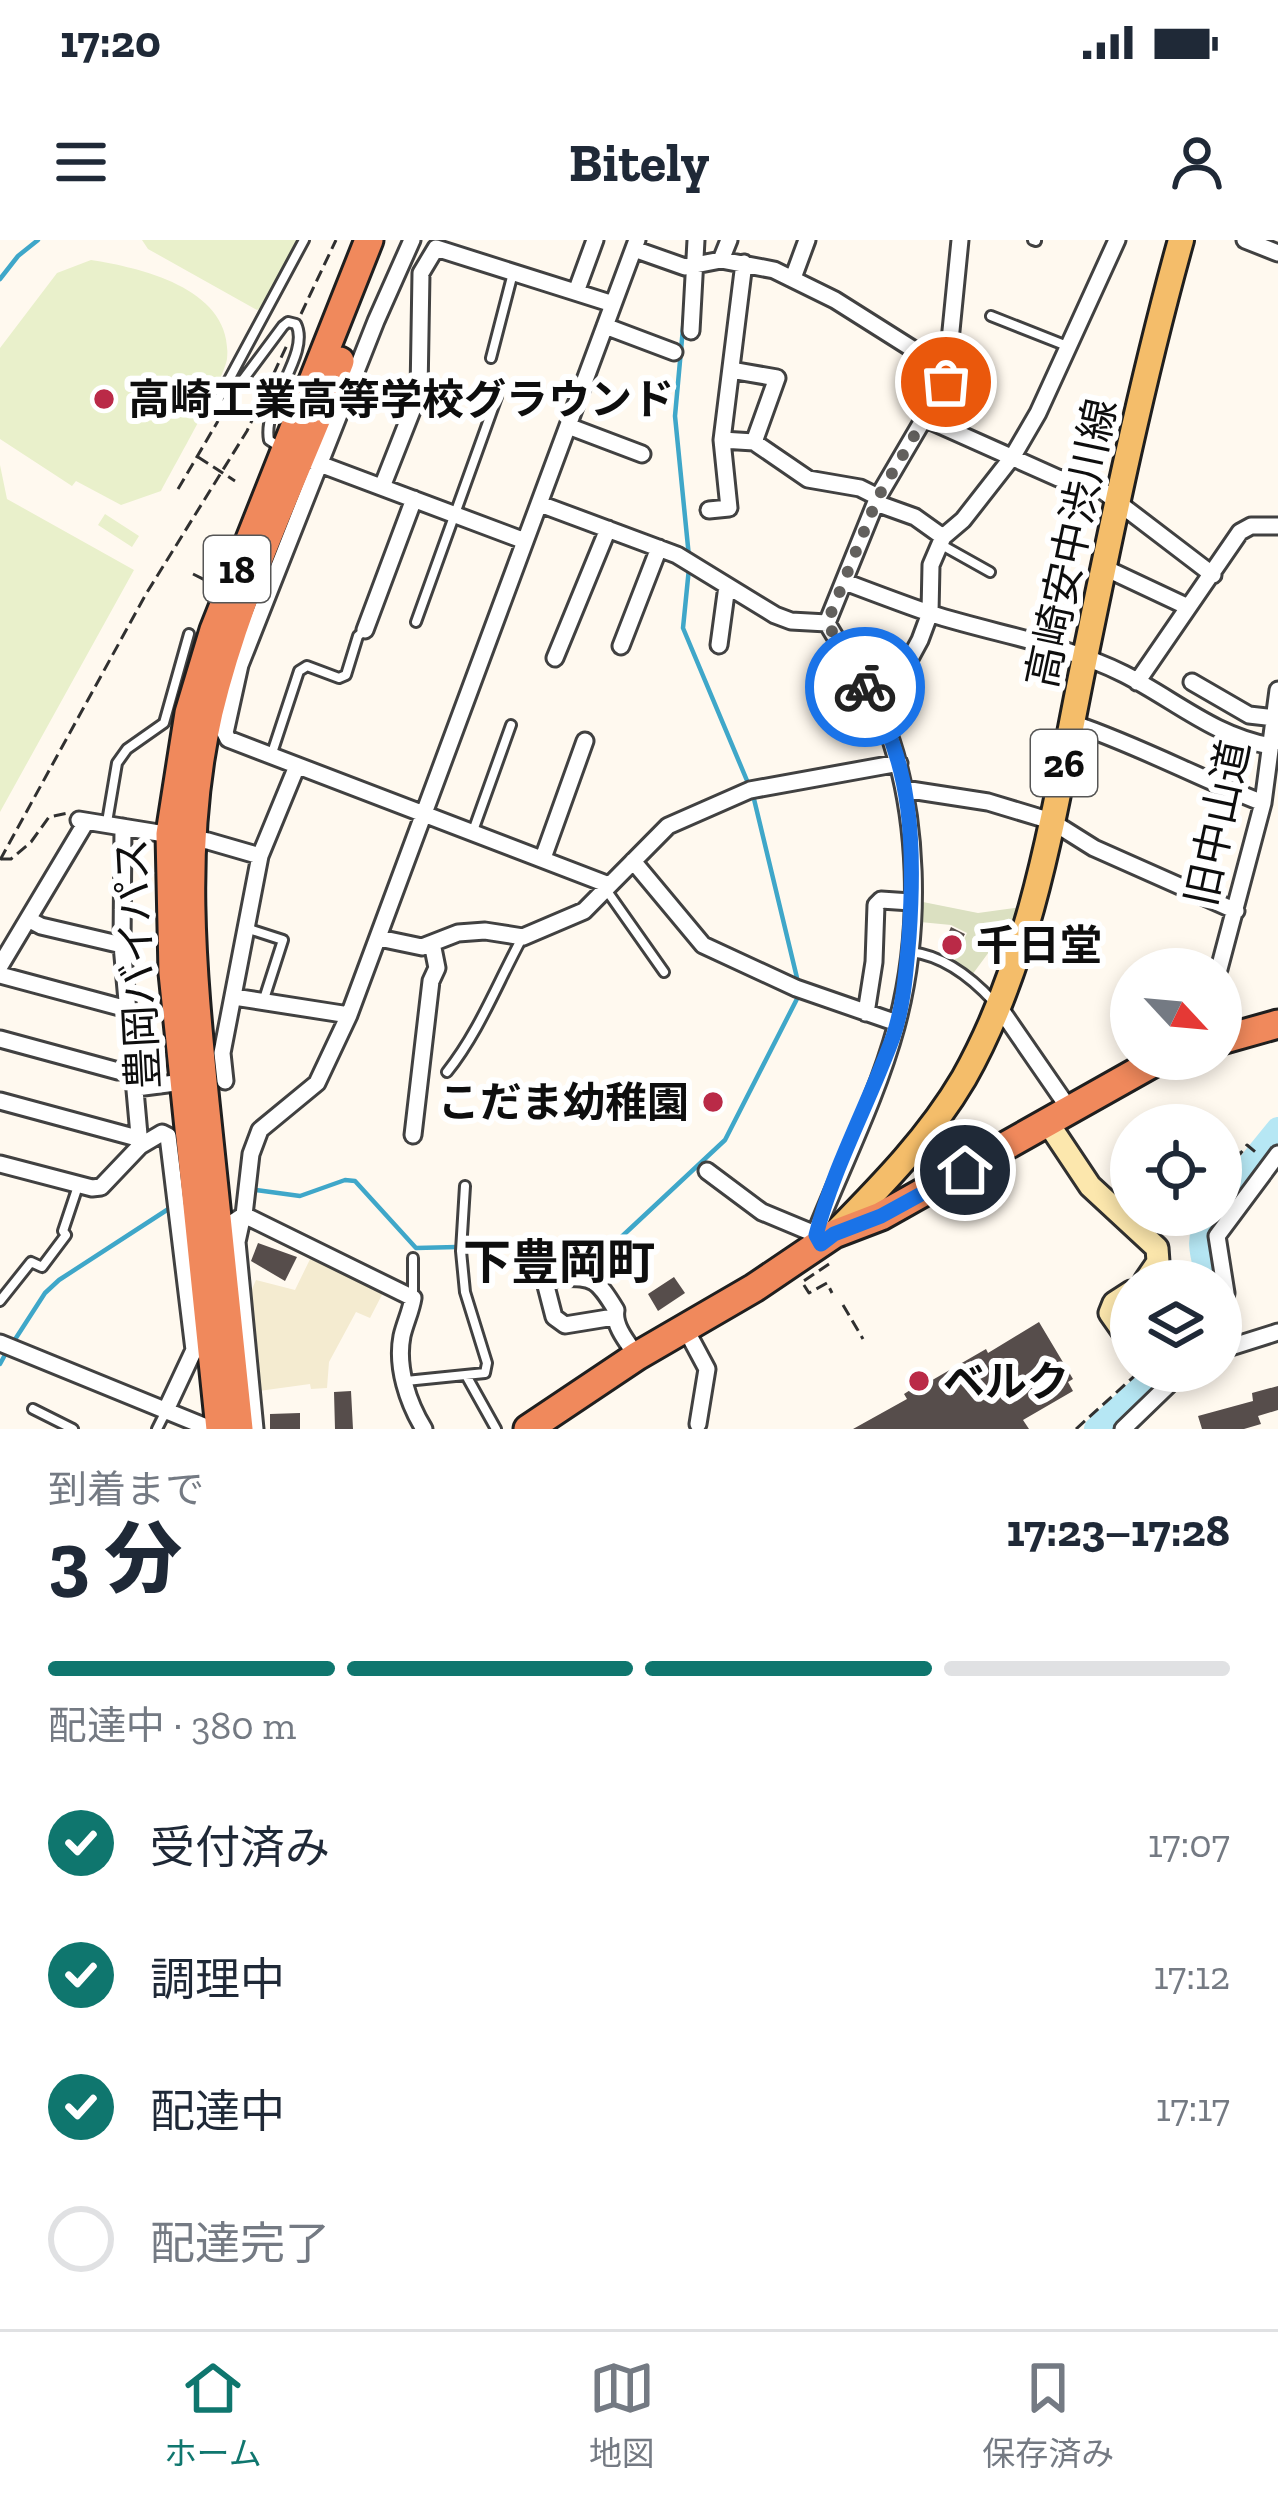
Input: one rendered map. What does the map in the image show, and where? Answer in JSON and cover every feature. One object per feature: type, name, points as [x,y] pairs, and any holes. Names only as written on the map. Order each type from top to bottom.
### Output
[{"type":"highway","name":"豊岡バイパス","points":[[302,456],[369,240]]},
{"type":"highway","name":"豊岡バイパス","points":[[207,1428],[169,911],[180,836],[227,649],[388,240]]},
{"type":"highway","name":"豊岡バイパス","points":[[180,836],[195,1021],[235,1222],[239,1429]]},
{"type":"highway","points":[[1242,1034],[1278,1024]]},
{"type":"highway","points":[[528,1429],[684,1326],[824,1242],[881,1216],[1123,1080]]},
{"type":"main road","name":"高崎安中渋川線","points":[[824,1242],[894,1172],[943,1111],[999,1007],[1051,821],[1181,240]]},
{"type":"street","points":[[412,240],[302,456],[240,665],[225,728],[228,739],[543,858],[607,888]]},
{"type":"street","points":[[576,292],[595,240]]},
{"type":"street","points":[[691,331],[696,240]]},
{"type":"street","points":[[722,260],[729,240]]},
{"type":"street","points":[[794,278],[807,240]]},
{"type":"street","points":[[827,623],[877,500],[950,372],[946,350],[960,240]]},
{"type":"street","points":[[881,712],[930,613],[931,565],[941,541],[1013,456],[1117,240]]},
{"type":"street","points":[[1245,240],[1278,253]]},
{"type":"street","points":[[255,1429],[235,1222],[251,1154],[260,1130],[316,1083],[349,1015],[636,245],[691,266],[722,260],[794,278],[950,372]]},
{"type":"street","points":[[382,487],[419,393],[422,273],[435,250],[439,247],[614,304]]},
{"type":"street","points":[[710,511],[729,508],[722,440],[744,263]]},
{"type":"street","points":[[605,326],[674,352]]},
{"type":"street","points":[[731,370],[777,378],[754,442]]},
{"type":"street","points":[[926,419],[1058,478],[1100,488],[1213,575]]},
{"type":"street","points":[[568,426],[642,454]]},
{"type":"street","points":[[722,440],[754,442],[808,479],[860,488],[915,517],[941,541]]},
{"type":"street","points":[[302,456],[526,541]]},
{"type":"street","points":[[365,630],[414,499]]},
{"type":"street","points":[[540,504],[659,548],[760,608],[791,621],[827,623]]},
{"type":"street","points":[[1137,682],[1240,532],[1251,526],[1278,526]]},
{"type":"street","points":[[556,658],[608,530]]},
{"type":"street","points":[[621,646],[659,548]]},
{"type":"street","points":[[1105,568],[1188,607]]},
{"type":"street","points":[[845,582],[1085,659],[1137,682],[1206,725],[1243,741],[1271,746]]},
{"type":"street","points":[[719,645],[727,586]]},
{"type":"street","points":[[707,1171],[762,1212],[824,1242],[897,1023],[908,952],[914,840],[899,763],[881,712],[827,623]]},
{"type":"street","points":[[1192,682],[1249,715],[1277,705]]},
{"type":"street","name":"旧中山道","points":[[1225,948],[1263,803],[1277,705]]},
{"type":"street","points":[[1072,723],[1126,741],[1198,778],[1263,803]]},
{"type":"street","points":[[543,858],[585,741]]},
{"type":"street","points":[[379,938],[422,947],[458,933],[485,931],[523,937],[584,911],[668,826],[750,790],[899,763]]},
{"type":"street","points":[[225,1082],[222,1053],[260,856],[298,766]]},
{"type":"street","points":[[904,789],[988,802],[1051,821],[1094,848],[1236,911]]},
{"type":"street","points":[[0,965],[82,821],[180,836],[260,856]]},
{"type":"street","points":[[114,825],[139,1142]]},
{"type":"street","points":[[633,861],[703,945],[796,988],[897,1023]]},
{"type":"street","points":[[866,1013],[876,904],[881,900],[911,902]]},
{"type":"street","points":[[28,919],[122,945]]},
{"type":"street","points":[[413,1135],[436,968],[432,943]]},
{"type":"street","points":[[0,975],[127,1009]]},
{"type":"street","points":[[234,997],[349,1015]]},
{"type":"street","points":[[999,1007],[1059,1117],[1090,1186],[1157,1248],[1158,1260]]},
{"type":"street","points":[[0,1039],[135,1079],[183,1082]]},
{"type":"street","points":[[0,1101],[139,1142]]},
{"type":"street","points":[[0,1164],[100,1187],[139,1142],[162,1133],[168,1136],[194,1350],[165,1412]]},
{"type":"street","points":[[1221,1260],[1217,1236],[1270,1156]]},
{"type":"street","points":[[235,1222],[413,1298],[401,1344],[410,1401],[424,1429]]},
{"type":"street","points":[[614,1317],[565,1325],[554,1317],[545,1286],[555,1277],[594,1280],[616,1310],[614,1317],[637,1356]]},
{"type":"street","points":[[684,1326],[707,1369],[698,1427]]},
{"type":"street","points":[[1242,1343],[1278,1331]]},
{"type":"street","points":[[0,1342],[207,1428]]},
{"type":"street","points":[[1123,1429],[1161,1392]]},
{"type":"lane","points":[[302,456],[269,440],[267,432],[300,339],[296,324],[283,326],[228,403],[218,408],[304,240]]},
{"type":"lane","points":[[491,358],[514,272]]},
{"type":"lane","points":[[992,316],[1069,347]]},
{"type":"lane","points":[[416,622],[497,397]]},
{"type":"lane","points":[[941,541],[990,572]]},
{"type":"lane","points":[[271,756],[299,671],[307,666],[339,678],[346,675],[358,636],[365,630]]},
{"type":"lane","points":[[114,825],[117,763],[127,749],[164,722],[189,634]]},
{"type":"lane","points":[[473,832],[511,725]]},
{"type":"lane","points":[[607,888],[664,972]]},
{"type":"lane","points":[[249,929],[284,940],[263,1001]]},
{"type":"lane","points":[[447,1072],[476,1036],[479,1018],[523,937]]},
{"type":"lane","points":[[908,952],[934,957],[962,972],[999,1007]]},
{"type":"lane","points":[[0,1301],[31,1262],[42,1267],[66,1235],[62,1231],[78,1184]]},
{"type":"lane","points":[[405,1381],[485,1372],[487,1364],[465,1292],[461,1251],[465,1186]]},
{"type":"lane","points":[[412,1258],[413,1298]]},
{"type":"lane","points":[[467,1377],[496,1429]]},
{"type":"lane","points":[[33,1409],[73,1429]]},
{"type":"lane","points":[[157,1429],[165,1412]]},
{"type":"path","points":[[82,821],[71,812],[49,817],[21,850],[10,859],[0,859],[146,594],[247,431],[336,240]]},
{"type":"path","points":[[178,489],[219,420]]},
{"type":"path","points":[[196,456],[235,481]]},
{"type":"path","points":[[194,574],[218,586]]},
{"type":"path","points":[[1242,1151],[1247,1145],[1270,1156]]},
{"type":"path","points":[[824,1242],[830,1264],[802,1282],[809,1293],[826,1283],[832,1293]]},
{"type":"path","points":[[843,1305],[863,1339]]},
{"type":"path","points":[[1076,1429],[1119,1392]]},
{"type":"shaded area","points":[[314,1251],[385,1289],[370,1318],[356,1312],[329,1362],[327,1388],[311,1389],[310,1384],[259,1391],[249,1296],[256,1280],[295,1290]]},
{"type":"green space","points":[[142,240],[297,240],[265,305],[257,310],[148,249]]},
{"type":"green space","name":"高崎工業高等学校グラウンド","points":[[91,260],[181,286],[216,315],[225,335],[224,369],[161,491],[121,505],[76,481],[72,486],[0,439],[0,348],[57,273]]},
{"type":"green space","points":[[0,465],[7,499],[134,570],[0,812]]},
{"type":"green space","points":[[105,514],[139,536],[132,547],[98,525]]},
{"type":"green space","points":[[918,901],[978,913],[1022,907],[972,975],[953,963],[967,933],[951,925],[920,922]]},
{"type":"building","name":"千日堂","points":[[951,927],[965,934],[952,957],[940,951]]},
{"type":"building","points":[[258,1243],[297,1257],[285,1281],[251,1261]]},
{"type":"building","points":[[674,1277],[685,1293],[658,1311],[648,1294]]},
{"type":"building","points":[[1039,1322],[1073,1379],[1068,1382],[1073,1391],[1023,1420],[1029,1429],[853,1429],[907,1399],[904,1394],[921,1383],[986,1349],[988,1353]]},
{"type":"building","points":[[1278,1386],[1278,1410],[1258,1416],[1261,1424],[1202,1429],[1198,1416],[1253,1401],[1252,1393]]},
{"type":"building","points":[[351,1391],[353,1429],[335,1429],[334,1392]]},
{"type":"building","points":[[300,1413],[300,1429],[270,1429],[270,1414]]},
{"type":"waterway","points":[[0,279],[38,240]]},
{"type":"waterway","points":[[685,306],[675,416],[689,557]]},
{"type":"waterway","points":[[689,568],[683,628],[748,783]]},
{"type":"waterway","points":[[753,795],[798,982]]},
{"type":"waterway","points":[[463,1247],[617,1241],[725,1140],[800,993]]},
{"type":"waterway","points":[[1242,1173],[1278,1129]]},
{"type":"waterway","points":[[256,1190],[300,1196],[355,1181],[416,1248],[457,1247]]},
{"type":"waterway","points":[[14,1341],[59,1280],[173,1206]]},
{"type":"waterway","points":[[1202,1236],[1203,1260]]},
{"type":"waterway","points":[[0,1364],[6,1353]]},
{"type":"waterway","points":[[1096,1429],[1137,1392]]},
{"type":"way so far","points":[[865,687],[827,623],[878,497],[946,382]]},
{"type":"place","name":"高崎工業高等学校グラウンド","points":[[104,399]]},
{"type":"place","name":"千日堂","points":[[952,945]]},
{"type":"place","name":"こだま幼稚園","points":[[713,1102]]},
{"type":"place","name":"ベルク","points":[[919,1381]]},
{"type":"district","name":"下豊岡町","points":[[559,1262]]},
{"type":"route","points":[[865,687],[881,712],[899,763],[914,840],[904,990],[894,1034],[815,1234],[821,1244],[965,1170]]}]
